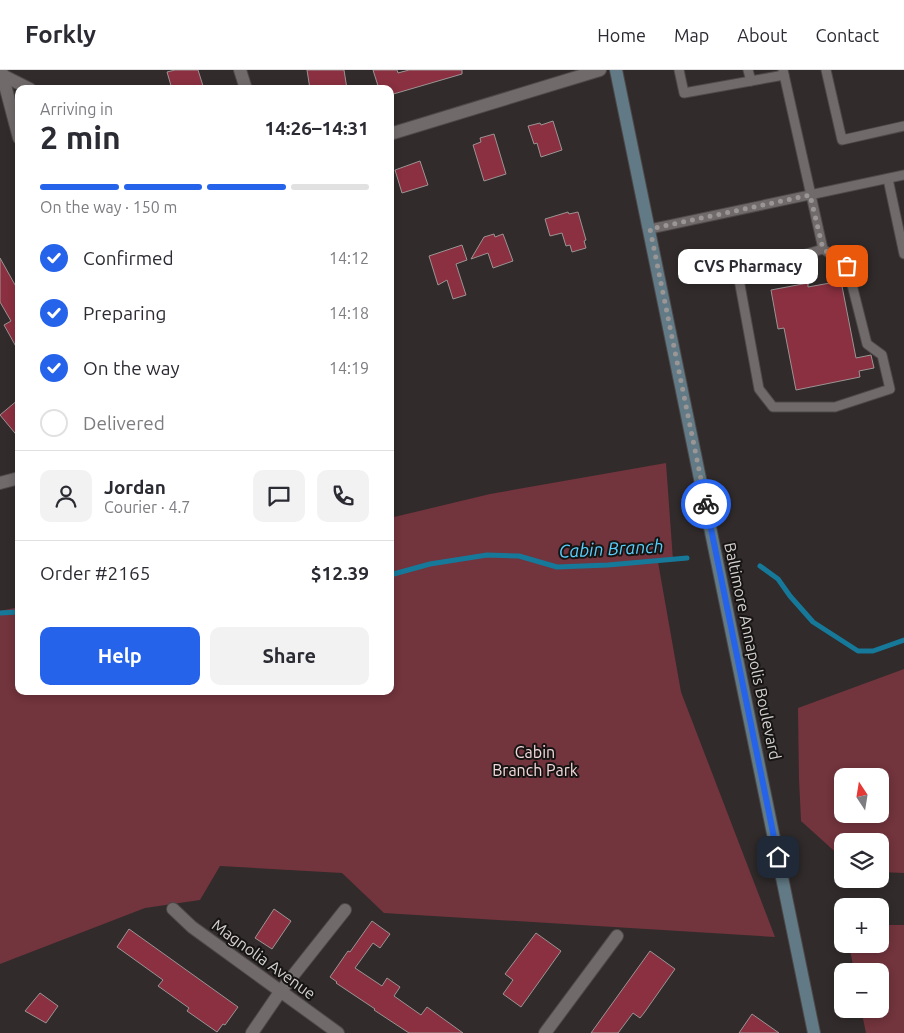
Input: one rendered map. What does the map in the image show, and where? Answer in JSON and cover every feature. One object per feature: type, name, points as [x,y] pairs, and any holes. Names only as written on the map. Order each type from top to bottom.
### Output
[{"type":"main road","name":"Baltimore Annapolis Boulevard","points":[[616,70],[814,1033]]},
{"type":"street","points":[[240,70],[245,85]]},
{"type":"street","points":[[394,133],[600,70]]},
{"type":"street","points":[[1,73],[23,85]]},
{"type":"street","points":[[1,73],[15,124]]},
{"type":"street","points":[[0,482],[15,479]]},
{"type":"street","name":"Magnolia Avenue","points":[[173,909],[192,927],[338,1033]]},
{"type":"street","points":[[252,1033],[280,992],[344,910]]},
{"type":"street","points":[[545,1033],[617,936]]},
{"type":"lane","points":[[679,70],[684,93],[751,81],[783,72],[823,249],[847,266],[867,344],[882,355],[890,389],[835,407],[773,407],[758,389],[738,274],[823,249]]},
{"type":"lane","points":[[748,70],[751,81]]},
{"type":"lane","points":[[826,70],[842,140],[904,126]]},
{"type":"lane","points":[[650,229],[904,175]]},
{"type":"lane","points":[[888,178],[904,254]]},
{"type":"green space","name":"Cabin Branch Park","points":[[666,463],[673,560],[658,562],[681,692],[775,937],[384,913],[342,873],[220,866],[200,900],[145,908],[0,964],[0,611],[15,608],[15,695],[394,695],[394,517],[490,494]]},
{"type":"green space","points":[[904,669],[904,873],[889,872],[889,833],[834,833],[834,851],[801,821],[798,708]]},
{"type":"green space","points":[[889,925],[904,925],[904,1033],[866,1033],[863,1018],[889,1018],[889,963],[853,963],[851,953],[889,953]]},
{"type":"building","points":[[198,70],[203,85],[171,85],[167,72]]},
{"type":"building","points":[[307,70],[344,70],[346,85],[309,85]]},
{"type":"building","points":[[373,70],[397,70],[398,73],[409,70],[462,70],[462,74],[394,94],[394,85],[378,85]]},
{"type":"building","points":[[553,121],[562,150],[541,157],[537,143],[534,144],[528,126],[540,123],[541,125]]},
{"type":"building","points":[[494,134],[506,174],[484,181],[473,145],[481,142],[480,138]]},
{"type":"building","points":[[420,161],[428,185],[402,193],[395,170]]},
{"type":"building","points":[[568,212],[569,214],[578,212],[586,240],[584,241],[586,248],[572,252],[570,245],[566,246],[562,233],[550,236],[545,219]]},
{"type":"building","points":[[494,234],[495,237],[503,234],[513,261],[493,268],[488,253],[471,259],[484,237]]},
{"type":"building","points":[[462,245],[467,260],[456,264],[466,295],[453,299],[447,280],[438,285],[429,256]]},
{"type":"building","points":[[0,258],[15,285],[15,345],[4,325],[11,321],[0,302]]},
{"type":"building","points":[[841,281],[856,358],[871,355],[874,368],[859,371],[860,377],[796,390],[784,328],[778,329],[771,290],[808,283],[808,287]]},
{"type":"building","points":[[15,402],[15,433],[0,415]]},
{"type":"building","points":[[274,909],[291,921],[272,949],[255,938]]},
{"type":"building","points":[[372,921],[390,934],[380,948],[373,943],[355,968],[382,986],[387,978],[400,987],[394,996],[421,1015],[427,1007],[463,1033],[409,1033],[330,977]]},
{"type":"building","points":[[129,929],[238,1007],[225,1025],[223,1024],[217,1032],[187,1011],[189,1008],[158,986],[163,980],[117,947]]},
{"type":"building","points":[[536,933],[561,951],[521,1007],[503,994],[513,980],[505,974]]},
{"type":"building","points":[[650,951],[675,969],[644,1013],[640,1018],[633,1013],[618,1033],[591,1033]]},
{"type":"building","points":[[40,993],[58,1006],[46,1023],[25,1011]]},
{"type":"building","points":[[752,1014],[779,1033],[739,1033]]},
{"type":"waterway","name":"Cabin Branch","points":[[394,574],[430,564],[487,555],[519,556],[557,567],[608,565],[687,558]]},
{"type":"waterway","name":"Cabin Branch","points":[[760,566],[778,579],[813,622],[858,651],[873,651],[904,640]]},
{"type":"waterway","name":"Cabin Branch","points":[[0,613],[15,612]]},
{"type":"way so far","points":[[706,504],[650,229],[810,195],[823,249],[847,266]]},
{"type":"place","name":"CVS Pharmacy","points":[[847,266]]},
{"type":"route","points":[[706,504],[778,857]]}]
